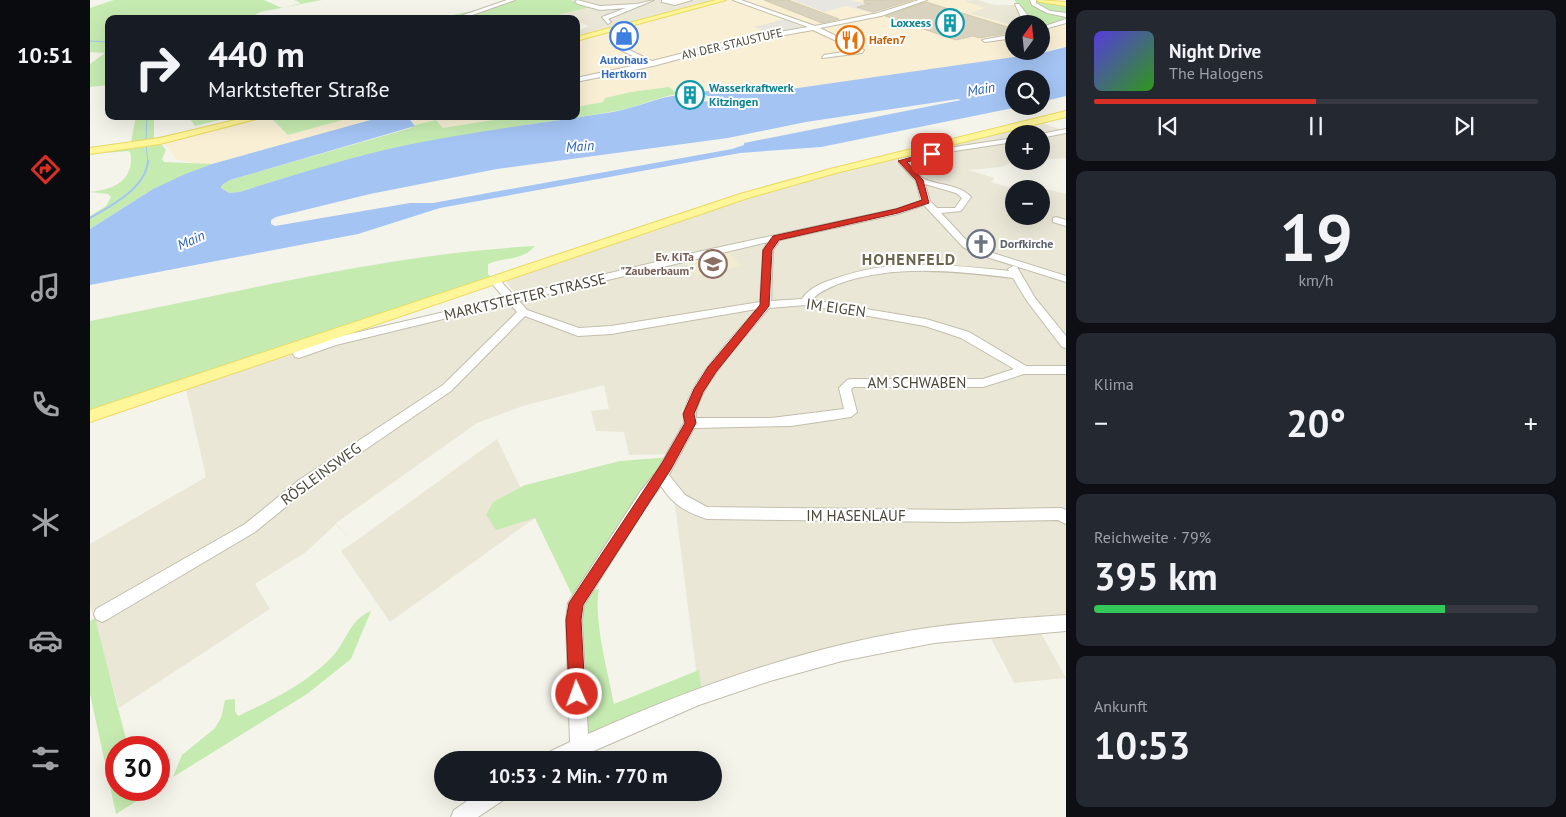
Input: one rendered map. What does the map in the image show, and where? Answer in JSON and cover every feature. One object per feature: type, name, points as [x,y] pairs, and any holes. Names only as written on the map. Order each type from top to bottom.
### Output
[{"type":"main road","points":[[580,39],[723,0]]},
{"type":"main road","points":[[1040,0],[1066,4]]},
{"type":"main road","points":[[90,416],[784,184],[1066,114]]},
{"type":"main road","points":[[90,151],[160,141],[247,120]]},
{"type":"street","points":[[467,15],[512,0]]},
{"type":"street","points":[[580,0],[578,2],[580,4],[597,8],[640,5]]},
{"type":"street","points":[[608,22],[603,20],[604,18],[651,0]]},
{"type":"street","points":[[664,1],[675,3],[689,0]]},
{"type":"street","points":[[736,0],[812,27],[862,51],[824,57]]},
{"type":"street","name":"AN DER STAUSTUFE","points":[[580,79],[653,64],[738,41],[892,11],[924,0]]},
{"type":"street","points":[[1034,0],[1034,4],[1045,11],[1066,16]]},
{"type":"street","points":[[1017,5],[1023,15]]},
{"type":"street","points":[[1050,26],[1066,21]]},
{"type":"street","points":[[985,40],[1005,37]]},
{"type":"street","points":[[621,48],[653,64]]},
{"type":"street","points":[[1050,134],[1066,131]]},
{"type":"street","points":[[1005,141],[948,150],[902,161],[920,180],[926,202],[966,245],[977,252],[1066,279]]},
{"type":"street","points":[[920,180],[959,192],[967,197],[958,211],[936,212]]},
{"type":"street","name":"MARKTSTEFTER STRASSE","points":[[299,354],[333,342],[898,211],[926,202]]},
{"type":"street","points":[[1056,220],[1066,223]]},
{"type":"street","points":[[579,746],[574,620],[576,603],[645,496],[662,475],[690,423],[689,414],[708,377],[765,306],[768,250],[776,238]]},
{"type":"street","points":[[1010,262],[1015,275],[1066,344]]},
{"type":"street","points":[[806,302],[807,298],[816,290],[850,275],[876,271],[924,267],[1015,275]]},
{"type":"street","points":[[494,280],[523,312]]},
{"type":"street","name":"IM EIGEN","points":[[523,312],[578,332],[611,330],[765,306],[806,302],[926,323],[965,335],[1024,370]]},
{"type":"street","name":"RÖSLEINSWEG","points":[[102,614],[250,528],[304,484],[447,388],[523,312]]},
{"type":"street","points":[[1024,370],[1066,370]]},
{"type":"street","name":"AM SCHWABEN","points":[[690,423],[758,425],[822,418],[851,412],[845,388],[850,383],[983,383],[1024,370]]},
{"type":"street","name":"IM HASENLAUF","points":[[662,475],[673,494],[688,508],[707,513],[937,516],[1061,514],[1066,518]]},
{"type":"street","points":[[570,751],[662,710],[730,685],[843,652],[916,638],[987,629],[1066,623]]},
{"type":"street","points":[[461,817],[485,801]]},
{"type":"shaded area","points":[[571,0],[729,0],[580,39],[580,30],[589,26],[580,23],[580,15],[557,15],[587,6]]},
{"type":"shaded area","points":[[730,0],[961,0],[985,8],[969,13],[1005,23],[1005,59],[686,105],[669,87],[627,93],[605,98],[603,102],[580,106],[580,39]]},
{"type":"shaded area","points":[[793,0],[850,0],[889,9],[872,13],[846,6],[824,12]]},
{"type":"shaded area","points":[[977,0],[995,5],[1014,5],[1020,15],[1005,15],[1005,23],[968,13],[984,8],[959,1]]},
{"type":"shaded area","points":[[785,19],[804,28],[773,34],[754,27]]},
{"type":"shaded area","points":[[1066,23],[1066,46],[1050,50],[1050,27]]},
{"type":"shaded area","points":[[250,120],[271,120],[288,135],[342,120],[371,120],[212,164],[197,164],[176,159],[162,141]]},
{"type":"shaded area","points":[[411,120],[436,120],[415,125]]},
{"type":"shaded area","points":[[436,120],[492,120],[443,128]]},
{"type":"shaded area","points":[[1050,126],[1061,130],[1066,129],[1066,158],[1050,159]]},
{"type":"shaded area","points":[[1005,132],[1005,165],[968,170],[995,178],[991,182],[1005,186],[1005,225],[1050,225],[1050,190],[1066,194],[1066,623],[1037,626],[1066,678],[1014,683],[986,629],[916,638],[699,693],[675,505],[661,481],[676,454],[629,455],[624,432],[596,431],[591,411],[609,409],[604,385],[523,406],[477,423],[336,523],[353,543],[336,524],[306,552],[255,584],[270,609],[119,708],[90,605],[90,544],[206,477],[186,389],[314,345],[518,297],[506,281],[788,185]]},
{"type":"shaded area","name":"Ev. KiTa \"Zauberbaum\"","points":[[729,252],[742,266],[697,276],[685,262]]},
{"type":"shaded area","points":[[497,439],[535,518],[390,622],[341,551]]},
{"type":"green space","points":[[114,0],[264,0],[282,8],[260,12],[255,15],[105,15],[105,53],[90,52],[90,8]]},
{"type":"green space","points":[[294,0],[322,0],[286,7],[301,3]]},
{"type":"green space","points":[[505,0],[571,0],[589,7],[558,15],[452,15],[486,8]]},
{"type":"green space","points":[[1014,0],[1034,0],[1066,5],[1066,18],[1050,25],[1050,15],[1028,15]]},
{"type":"green space","points":[[105,53],[105,85],[90,87],[90,64]]},
{"type":"green space","points":[[669,87],[678,94],[624,110],[580,117],[580,106],[603,102],[605,98],[631,92]]},
{"type":"green space","points":[[135,120],[154,120],[154,138],[235,120],[243,121],[199,132],[90,150],[90,147],[131,142]]},
{"type":"green space","points":[[191,120],[220,120],[195,126]]},
{"type":"green space","points":[[273,120],[342,120],[288,135]]},
{"type":"green space","points":[[436,120],[443,128],[492,120],[557,120],[407,146],[343,161],[239,192],[229,193],[221,188],[222,185],[230,180],[411,128],[415,125]]},
{"type":"green space","points":[[159,144],[166,150],[162,159],[164,162],[212,164],[153,189],[90,229],[90,216],[106,206],[111,197],[108,194],[90,192],[104,190],[122,181],[129,170],[131,156],[129,151],[90,154]]},
{"type":"green space","points":[[535,246],[525,254],[488,264],[488,274],[494,280],[90,416],[90,321],[367,266],[479,250]]},
{"type":"green space","points":[[672,457],[583,591],[599,589],[598,615],[614,704],[699,670],[702,695],[579,746],[576,603],[535,518],[496,530],[486,515],[493,502],[525,485],[620,461]]},
{"type":"green space","points":[[371,611],[351,659],[307,694],[173,777],[182,755],[215,728],[221,718],[225,700],[235,699],[235,711],[238,716],[286,692],[309,677],[330,659],[336,653],[357,620]]},
{"type":"green space","points":[[95,618],[125,736],[105,736],[105,763],[90,694],[90,621]]},
{"type":"green space","points":[[113,801],[137,801],[116,814]]},
{"type":"water","name":"Main","points":[[1066,47],[1066,96],[1050,100],[1050,70],[1005,70],[1005,110],[821,147],[740,153],[440,208],[358,234],[90,285],[90,229],[153,189],[212,164],[371,120],[410,120],[415,126],[230,180],[222,185],[221,188],[229,193],[239,192],[343,161],[407,145],[559,120],[580,120],[580,117],[613,112],[678,95],[688,104],[715,100],[700,92],[728,89],[784,90],[1005,58],[1005,60],[1050,60],[1050,51]],"holes":[[[961,100],[744,143],[744,145],[732,149],[433,203],[410,203],[275,226],[271,224],[271,220],[276,217],[370,194],[497,169],[728,138],[806,122]]]},
{"type":"building","points":[[764,0],[788,0],[839,19],[822,23]]},
{"type":"building","points":[[864,0],[913,0],[873,12],[857,7],[870,4],[864,3]]},
{"type":"building","name":"Loxxess","points":[[926,2],[1005,26],[1005,34],[979,38],[973,36],[956,40],[885,16]]},
{"type":"building","name":"Wasserkraftwerk Kitzingen","points":[[690,90],[701,100],[691,102],[680,92]]},
{"type":"waterway","points":[[90,41],[105,42]]},
{"type":"waterway","points":[[146,141],[147,120]]},
{"type":"waterway","points":[[146,145],[148,161]]},
{"type":"waterway","points":[[90,218],[117,202],[134,188],[146,171],[148,161]]},
{"type":"place","name":"Loxxess","points":[[950,23]]},
{"type":"place","name":"Autohaus Hertkorn","points":[[624,36]]},
{"type":"place","name":"Hafen7","points":[[850,40]]},
{"type":"place","name":"Wasserkraftwerk Kitzingen","points":[[690,95]]},
{"type":"place","name":"Dorfkirche","points":[[981,244]]},
{"type":"place","name":"Ev. KiTa \"Zauberbaum\"","points":[[713,264]]},
{"type":"district","name":"HOHENFELD","points":[[909,259]]},
{"type":"route","points":[[577,694],[574,620],[576,603],[645,496],[662,475],[690,423],[689,414],[698,392],[712,369],[765,306],[768,250],[776,238],[898,211],[926,202],[920,180],[903,165],[902,161],[932,154]]}]
